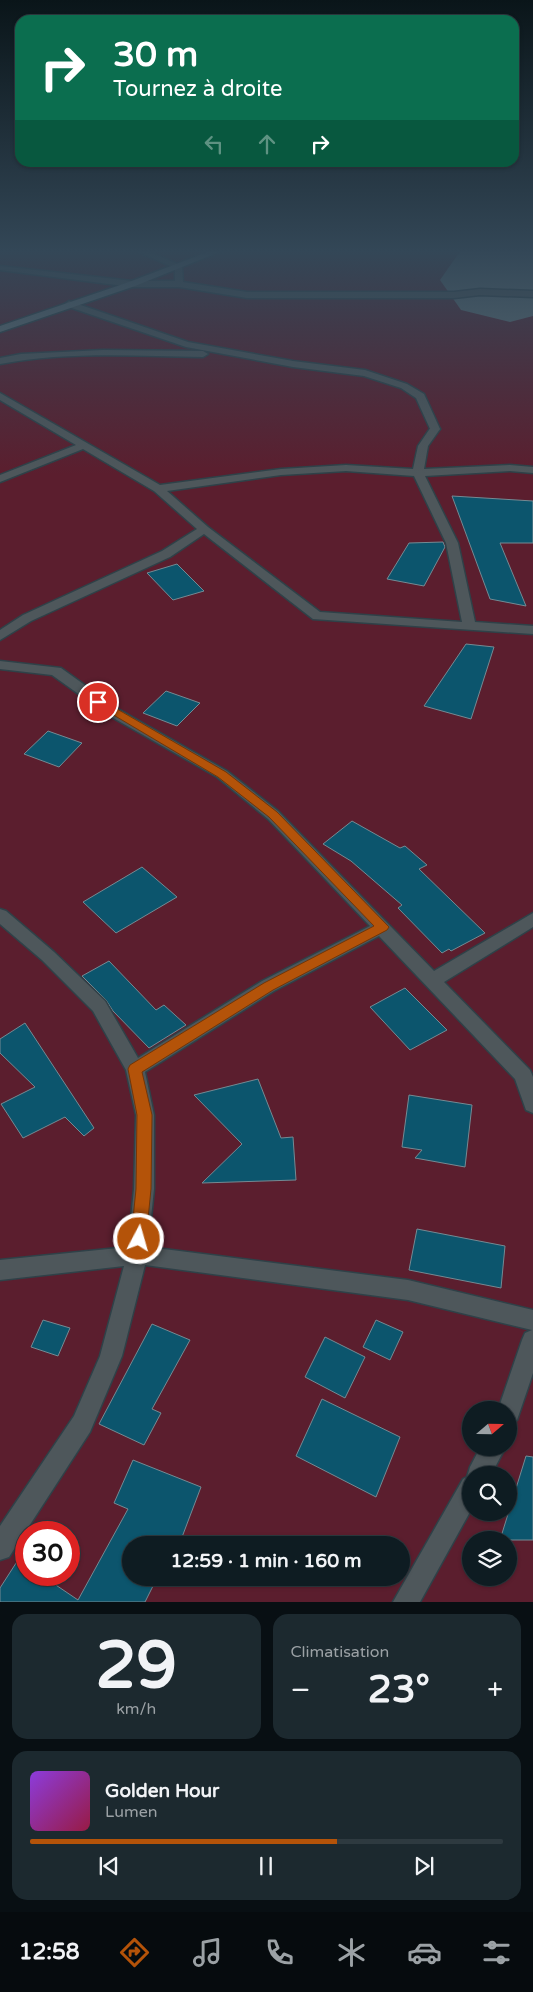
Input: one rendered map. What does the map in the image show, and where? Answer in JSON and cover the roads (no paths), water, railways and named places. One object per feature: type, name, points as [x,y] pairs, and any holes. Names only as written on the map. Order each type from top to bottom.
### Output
[{"type":"street","points":[[130,325],[186,344],[293,364],[365,373],[404,386],[420,396],[427,408],[434,429],[423,446],[418,473],[452,543],[469,626]]},
{"type":"street","points":[[0,362],[21,357],[103,353],[245,355]]},
{"type":"street","points":[[0,396],[158,489],[204,529],[317,616],[533,630]]},
{"type":"street","points":[[0,479],[84,445]]},
{"type":"street","points":[[158,489],[281,472],[346,468],[418,473],[510,468],[533,470]]},
{"type":"street","points":[[0,636],[27,618],[166,554],[204,529]]},
{"type":"street","points":[[0,665],[56,671],[113,712],[176,746],[222,774],[273,815],[523,1074],[533,1105]]},
{"type":"street","points":[[0,915],[48,956],[99,1006],[135,1069],[145,1115],[144,1189],[137,1255],[111,1356],[82,1424],[0,1548]]},
{"type":"street","points":[[433,980],[533,919]]},
{"type":"street","points":[[135,1069],[268,986],[382,927]]},
{"type":"street","points":[[0,1270],[137,1255],[408,1290],[533,1320]]},
{"type":"street","points":[[513,1401],[533,1340]]},
{"type":"street","points":[[406,1602],[462,1503]]}]
